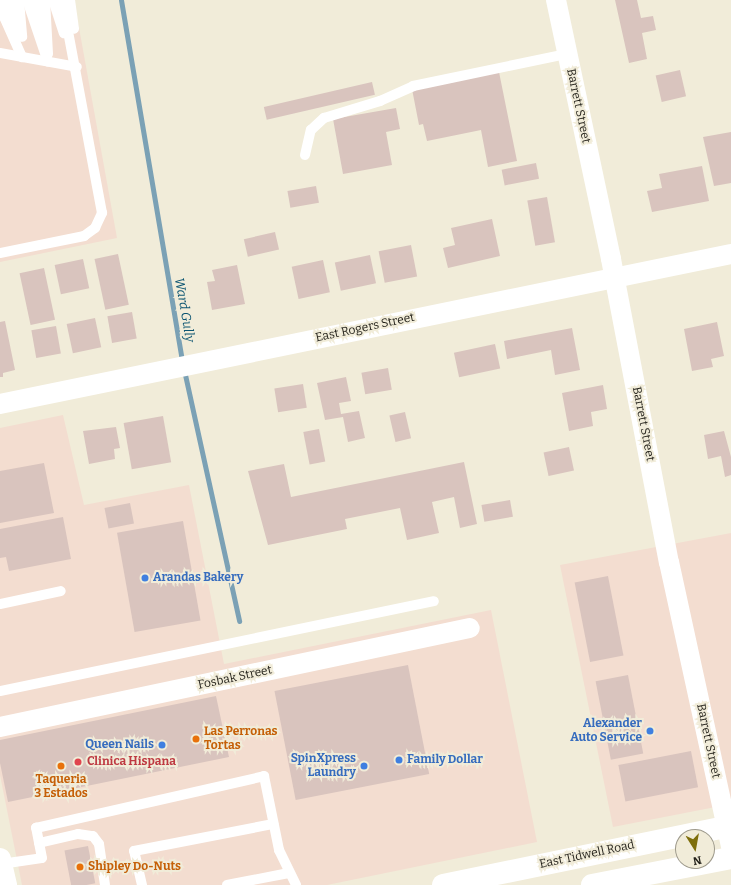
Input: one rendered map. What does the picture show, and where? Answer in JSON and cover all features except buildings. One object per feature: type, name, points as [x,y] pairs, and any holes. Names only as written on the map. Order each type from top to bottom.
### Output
[{"type":"main road","name":"East Tidwell Road","points":[[443,885],[501,879],[730,833]]},
{"type":"main road","points":[[592,885],[731,858]]},
{"type":"main road","points":[[1,861],[6,885]]},
{"type":"street","name":"Barrett Street","points":[[556,0],[566,54],[615,278],[669,562],[730,833]]},
{"type":"street","name":"East Rogers Street","points":[[0,404],[731,254]]},
{"type":"street","name":"Fosbak Street","points":[[0,727],[470,628]]},
{"type":"lane","points":[[1,0],[5,19],[22,57]]},
{"type":"lane","points":[[10,0],[22,57]]},
{"type":"lane","points":[[19,0],[22,57]]},
{"type":"lane","points":[[27,0],[48,62]]},
{"type":"lane","points":[[36,0],[48,62]]},
{"type":"lane","points":[[45,0],[48,62]]},
{"type":"lane","points":[[53,0],[77,67]]},
{"type":"lane","points":[[0,253],[84,236],[100,219],[103,206],[77,67],[62,0]]},
{"type":"lane","points":[[70,0],[77,67]]},
{"type":"lane","points":[[0,25],[22,57]]},
{"type":"lane","points":[[0,53],[77,67]]},
{"type":"lane","points":[[305,155],[311,130],[324,118],[380,102],[413,86],[566,54]]},
{"type":"lane","points":[[0,604],[62,591]]},
{"type":"lane","points":[[0,691],[434,601]]},
{"type":"lane","points":[[1,861],[42,858],[36,828],[264,776],[279,850],[296,885]]},
{"type":"lane","points":[[142,885],[134,851],[273,824]]},
{"type":"lane","points":[[39,843],[78,834],[93,836],[99,844],[105,885]]},
{"type":"lane","points":[[227,885],[289,873]]},
{"type":"shaded area","points":[[0,0],[74,0],[117,238],[0,262]]},
{"type":"shaded area","points":[[63,415],[84,505],[189,485],[224,664],[491,610],[537,842],[327,885],[22,885],[0,775],[0,428]]},
{"type":"shaded area","points":[[731,533],[731,804],[613,827],[560,565]]},
{"type":"waterway","name":"Ward Gully","points":[[121,0],[182,362]]},
{"type":"waterway","name":"Ward Gully","points":[[184,370],[239,621]]},
{"type":"place","name":"Arandas Bakery","points":[[145,578]]},
{"type":"place","name":"Alexander Auto Service","points":[[650,731]]},
{"type":"place","name":"Las Perronas Tortas","points":[[196,739]]},
{"type":"place","name":"Queen Nails","points":[[162,745]]},
{"type":"place","name":"Family Dollar","points":[[399,760]]},
{"type":"place","name":"Clinica Hispana","points":[[78,762]]},
{"type":"place","name":"Taqueria 3 Estados","points":[[61,766]]},
{"type":"place","name":"SpinXpress Laundry","points":[[364,766]]},
{"type":"place","name":"Shipley Do-Nuts","points":[[80,867]]}]
